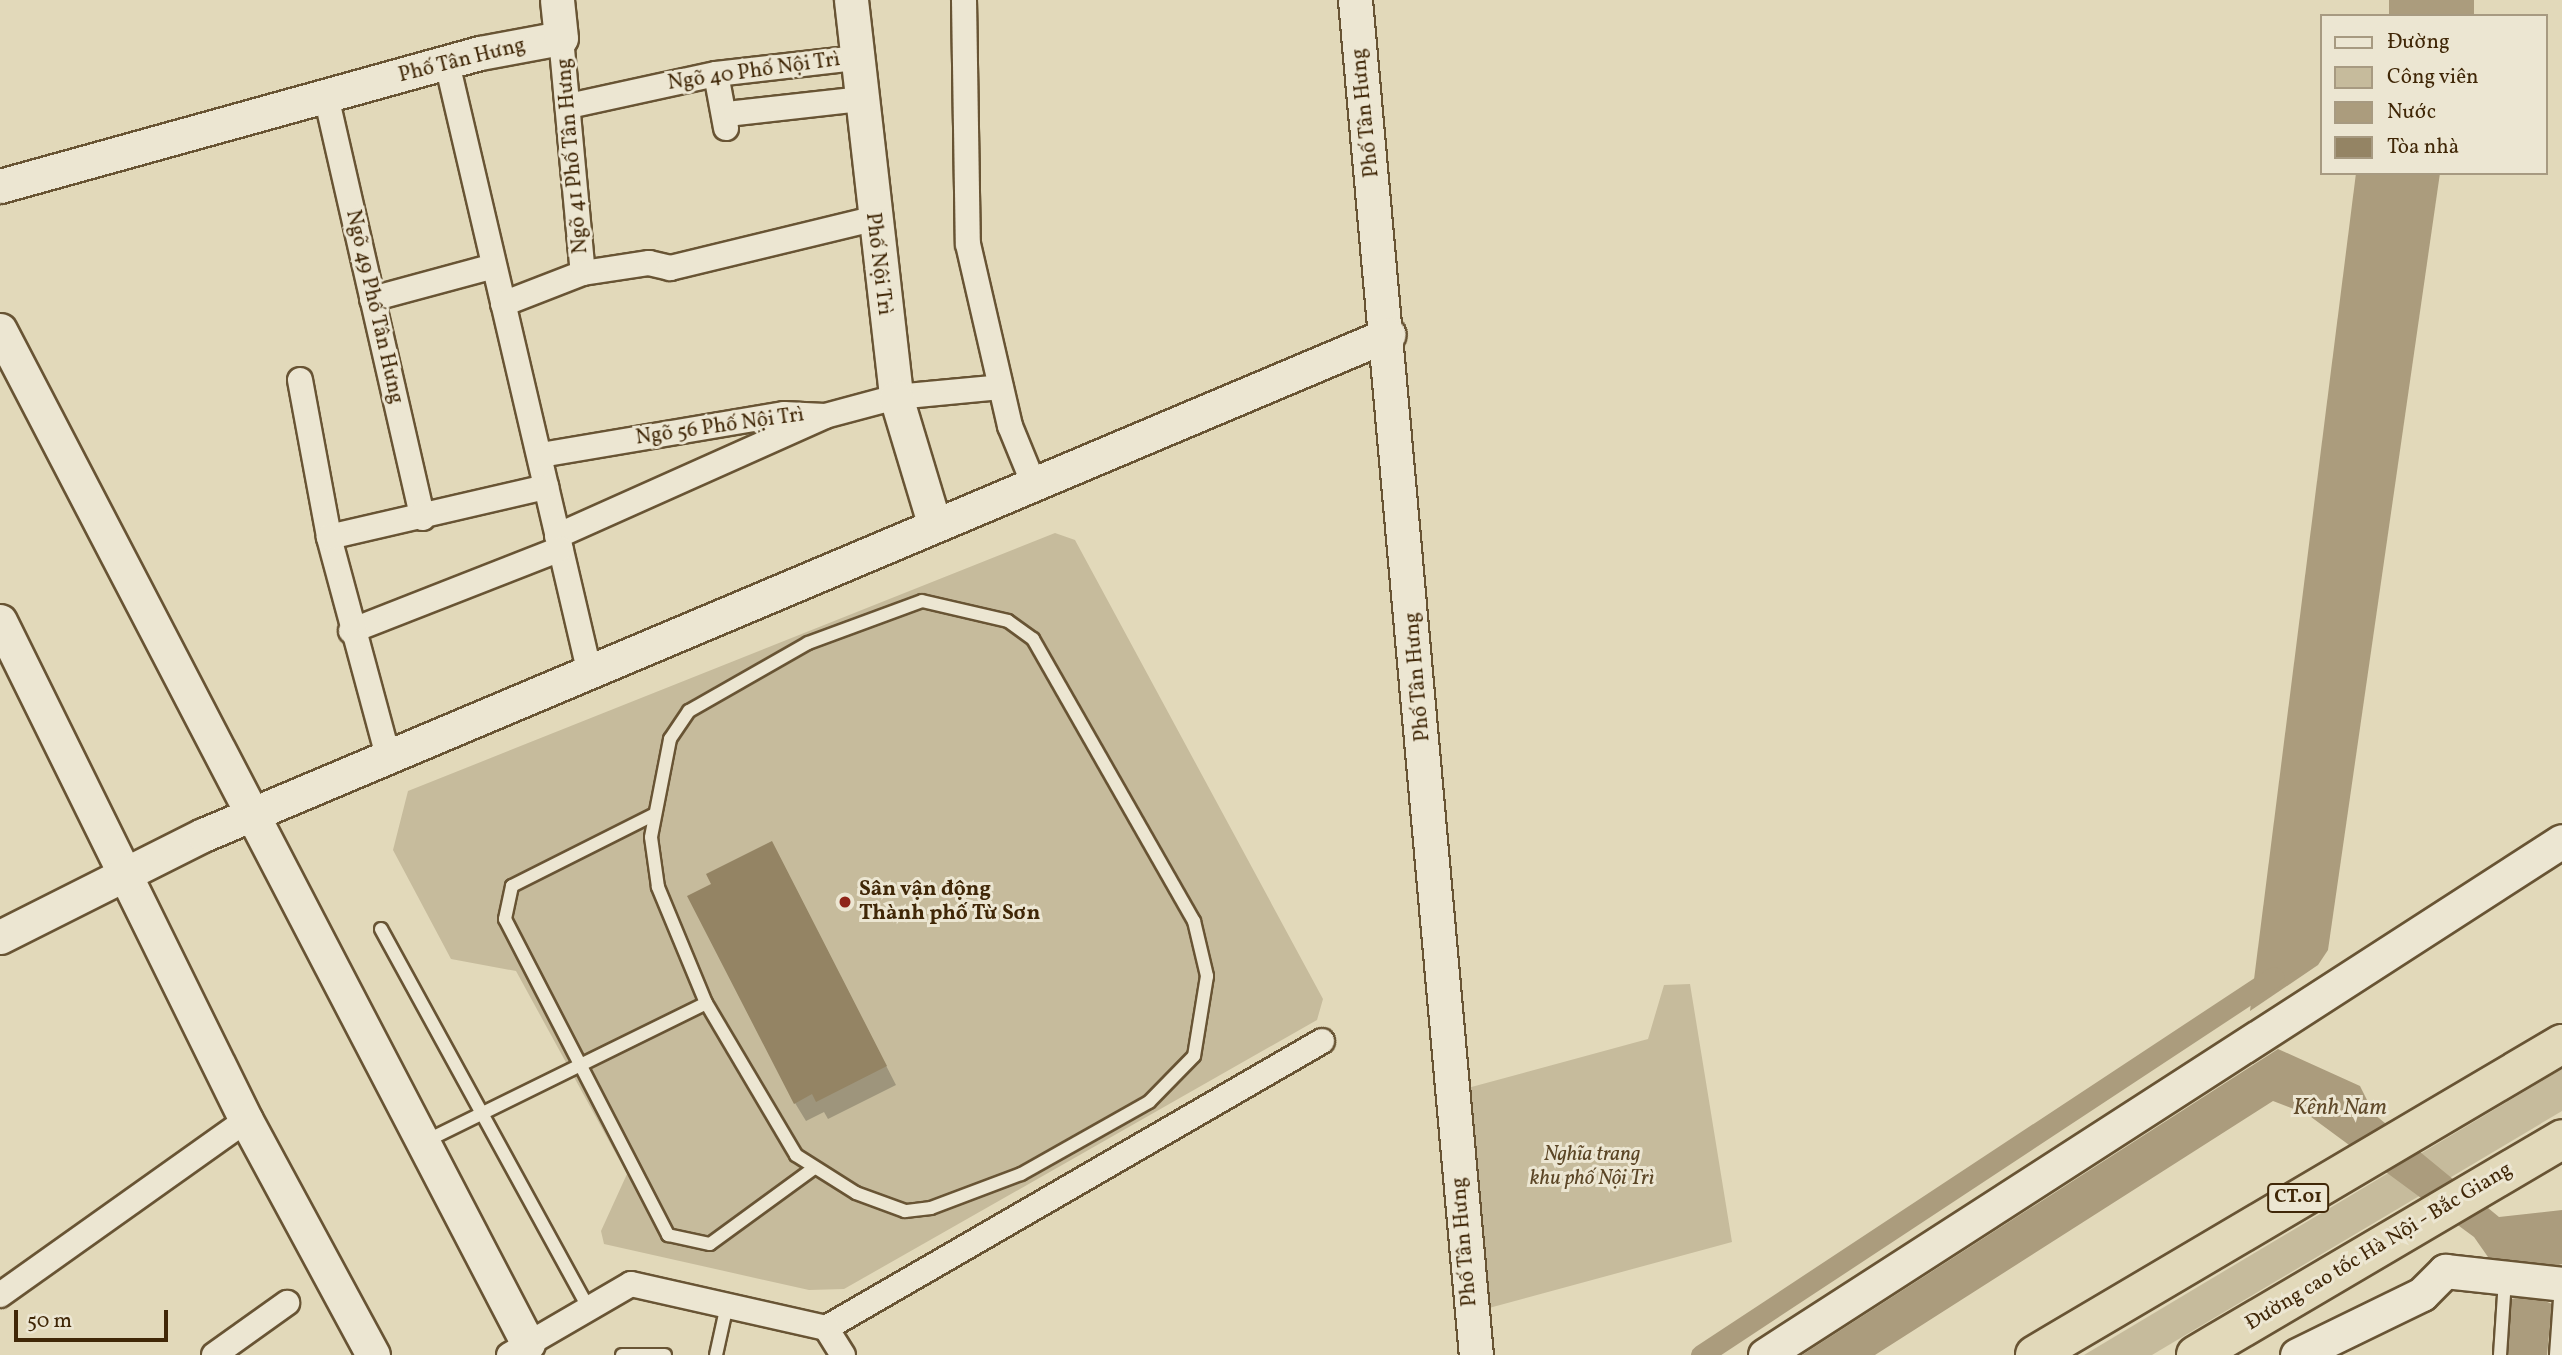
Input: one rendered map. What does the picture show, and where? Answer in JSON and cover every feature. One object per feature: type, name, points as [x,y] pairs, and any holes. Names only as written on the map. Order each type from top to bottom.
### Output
[{"type":"highway","name":"CT.01","points":[[2035,1355],[2562,1044]]},
{"type":"highway","name":"Đường cao tốc Hà Nội - Bắc Giang","points":[[2196,1355],[2562,1139]]},
{"type":"street","points":[[557,0],[561,38]]},
{"type":"street","name":"Phố Nội Trì","points":[[851,0],[872,219],[896,397],[934,523]]},
{"type":"street","points":[[964,0],[968,244],[1001,387],[1033,482]]},
{"type":"street","name":"Phố Tân Hưng","points":[[1355,0],[1389,334],[1476,1355]]},
{"type":"street","name":"Phố Tân Hưng","points":[[0,186],[447,63],[561,38]]},
{"type":"street","name":"Ngõ 41 Phố Tân Hưng","points":[[561,38],[583,273]]},
{"type":"street","name":"Ngõ 40 Phố Nội Trì","points":[[569,106],[716,74],[857,58]]},
{"type":"street","points":[[447,63],[541,455],[589,670]]},
{"type":"street","points":[[716,74],[731,120],[860,99]]},
{"type":"street","name":"Ngõ 49 Phố Tân Hưng","points":[[326,96],[423,518]]},
{"type":"street","points":[[503,304],[583,273],[649,263],[670,268],[872,219]]},
{"type":"street","points":[[372,299],[494,266]]},
{"type":"street","points":[[0,330],[421,1144],[524,1351],[587,1306],[631,1284],[826,1328],[1322,1041]]},
{"type":"street","points":[[0,937],[251,815],[934,523],[1389,334]]},
{"type":"street","points":[[300,380],[329,537],[351,631],[388,756]]},
{"type":"street","name":"Ngõ 56 Phố Nội Trì","points":[[541,455],[784,414],[825,416],[896,397],[1001,387]]},
{"type":"street","points":[[351,631],[559,542],[825,416]]},
{"type":"street","points":[[329,537],[423,518],[546,487]]},
{"type":"street","points":[[0,621],[122,876],[246,1120],[373,1355]]},
{"type":"street","points":[[1765,1355],[2562,841]]},
{"type":"street","points":[[0,1294],[246,1120]]},
{"type":"street","points":[[2297,1355],[2337,1343],[2422,1294],[2445,1271],[2505,1280],[2562,1284]]},
{"type":"street","points":[[214,1355],[288,1303]]},
{"type":"street","points":[[826,1328],[843,1355]]},
{"type":"lane","points":[[922,601],[966,607],[1009,621],[1033,639],[1194,921],[1207,976],[1202,1038],[1177,1078],[1149,1101],[1021,1174],[930,1208],[905,1211],[878,1203],[813,1169],[796,1155],[706,1003],[658,887],[653,816],[677,723],[706,697],[882,612],[922,601]]},
{"type":"lane","points":[[653,816],[513,886],[505,919],[668,1235],[710,1244],[813,1169]]},
{"type":"lane","points":[[381,929],[587,1306]]},
{"type":"lane","points":[[421,1144],[706,1003]]},
{"type":"lane","points":[[2500,1355],[2505,1280]]},
{"type":"lane","points":[[2556,1355],[2562,1284]]},
{"type":"lane","points":[[716,1355],[727,1305]]},
{"type":"lane","points":[[622,1355],[665,1355]]},
{"type":"green space","name":"Sân vận động Thành phố Từ Sơn","points":[[1055,533],[1075,540],[1323,999],[1317,1020],[844,1289],[809,1290],[604,1244],[601,1231],[627,1174],[516,971],[451,959],[393,850],[408,791]]},
{"type":"green space","name":"Nghĩa trang khu phố Nội Trì","points":[[1690,984],[1732,1242],[1489,1308],[1464,1089],[1648,1039],[1664,985]]},
{"type":"green space","points":[[2562,1069],[2562,1111],[2152,1355],[2084,1355]]},
{"type":"water","points":[[2389,0],[2474,0],[2474,14],[2389,14]]},
{"type":"water","points":[[2356,175],[2440,175],[2328,950],[2318,965],[2250,1011]]},
{"type":"water","name":"Kênh Nam","points":[[2278,1049],[2360,1086],[2374,1114],[2499,1217],[2562,1210],[2562,1264],[2540,1270],[2540,1299],[2552,1304],[2547,1355],[2507,1355],[2512,1299],[2523,1296],[2523,1269],[2488,1257],[2474,1237],[2307,1114],[2273,1101],[1875,1355],[1802,1355]]},
{"type":"building","points":[[772,841],[887,1066],[816,1102],[812,1094],[794,1104],[687,896],[711,884],[706,874]]},
{"type":"waterway","points":[[1701,1355],[2274,977]]},
{"type":"place","name":"Sân vận động Thành phố Từ Sơn","points":[[845,902]]}]
